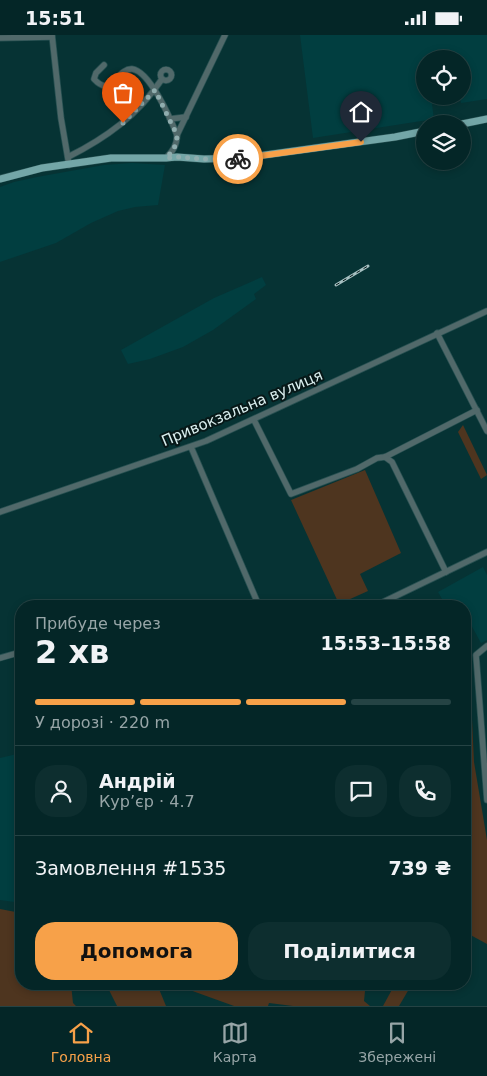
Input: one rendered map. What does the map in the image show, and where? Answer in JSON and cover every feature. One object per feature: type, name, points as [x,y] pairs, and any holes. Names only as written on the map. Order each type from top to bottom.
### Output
[{"type":"main road","points":[[471,122],[487,119]]},
{"type":"main road","points":[[0,179],[68,161],[111,158],[243,158],[416,133]]},
{"type":"street","points":[[177,135],[225,35]]},
{"type":"street","points":[[0,38],[52,36],[60,118],[68,161],[123,123],[155,90],[162,79]]},
{"type":"street","points":[[104,65],[96,73],[94,79],[99,85],[108,85],[130,69],[139,72],[155,90],[177,135],[174,149],[166,158]]},
{"type":"street","points":[[170,119],[186,117]]},
{"type":"street","name":"Привокзальна вулиця","points":[[0,512],[191,447],[254,420],[487,311]]},
{"type":"street","points":[[437,333],[487,431]]},
{"type":"street","points":[[254,420],[291,494],[357,469],[377,458],[385,457],[476,410]]},
{"type":"street","points":[[191,447],[256,600]]},
{"type":"street","points":[[385,457],[392,462],[446,572]]},
{"type":"street","points":[[388,600],[487,552]]},
{"type":"street","points":[[487,646],[476,655],[487,800]]},
{"type":"street","points":[[0,658],[15,654]]},
{"type":"shaded area","points":[[300,35],[487,35],[487,99],[471,101],[471,50],[416,50],[416,105],[432,105],[433,115],[416,115],[416,122],[313,138]]},
{"type":"shaded area","points":[[132,163],[165,165],[158,205],[118,211],[91,223],[56,243],[0,262],[0,187],[37,177],[104,165]]},
{"type":"shaded area","points":[[262,277],[266,285],[254,294],[256,299],[213,330],[183,347],[150,359],[128,364],[121,350],[214,298]]},
{"type":"shaded area","points":[[463,425],[487,475],[481,479],[458,432]]},
{"type":"shaded area","points":[[365,470],[401,553],[360,574],[368,591],[348,600],[337,600],[291,500]]},
{"type":"shaded area","points":[[483,567],[487,575],[487,640],[481,643],[471,625],[471,600],[443,600],[438,592]]},
{"type":"shaded area","points":[[471,698],[474,762],[487,840],[487,944],[471,935]]},
{"type":"shaded area","points":[[15,754],[14,902],[0,900],[0,758]]},
{"type":"shaded area","points":[[0,909],[15,912],[15,990],[72,990],[73,1003],[76,1006],[0,1006]]},
{"type":"shaded area","points":[[109,990],[159,990],[166,1006],[117,1006]]},
{"type":"shaded area","points":[[190,990],[363,990],[365,991],[364,1001],[370,1006],[293,1006],[269,1003],[268,1006],[234,1006]]},
{"type":"shaded area","points":[[392,990],[408,990],[399,1006],[383,1006]]},
{"type":"railway","points":[[336,285],[368,266]]},
{"type":"way so far","points":[[123,123],[155,90],[177,135],[174,149],[166,158],[238,159]]},
{"type":"route","points":[[238,159],[361,142]]}]
